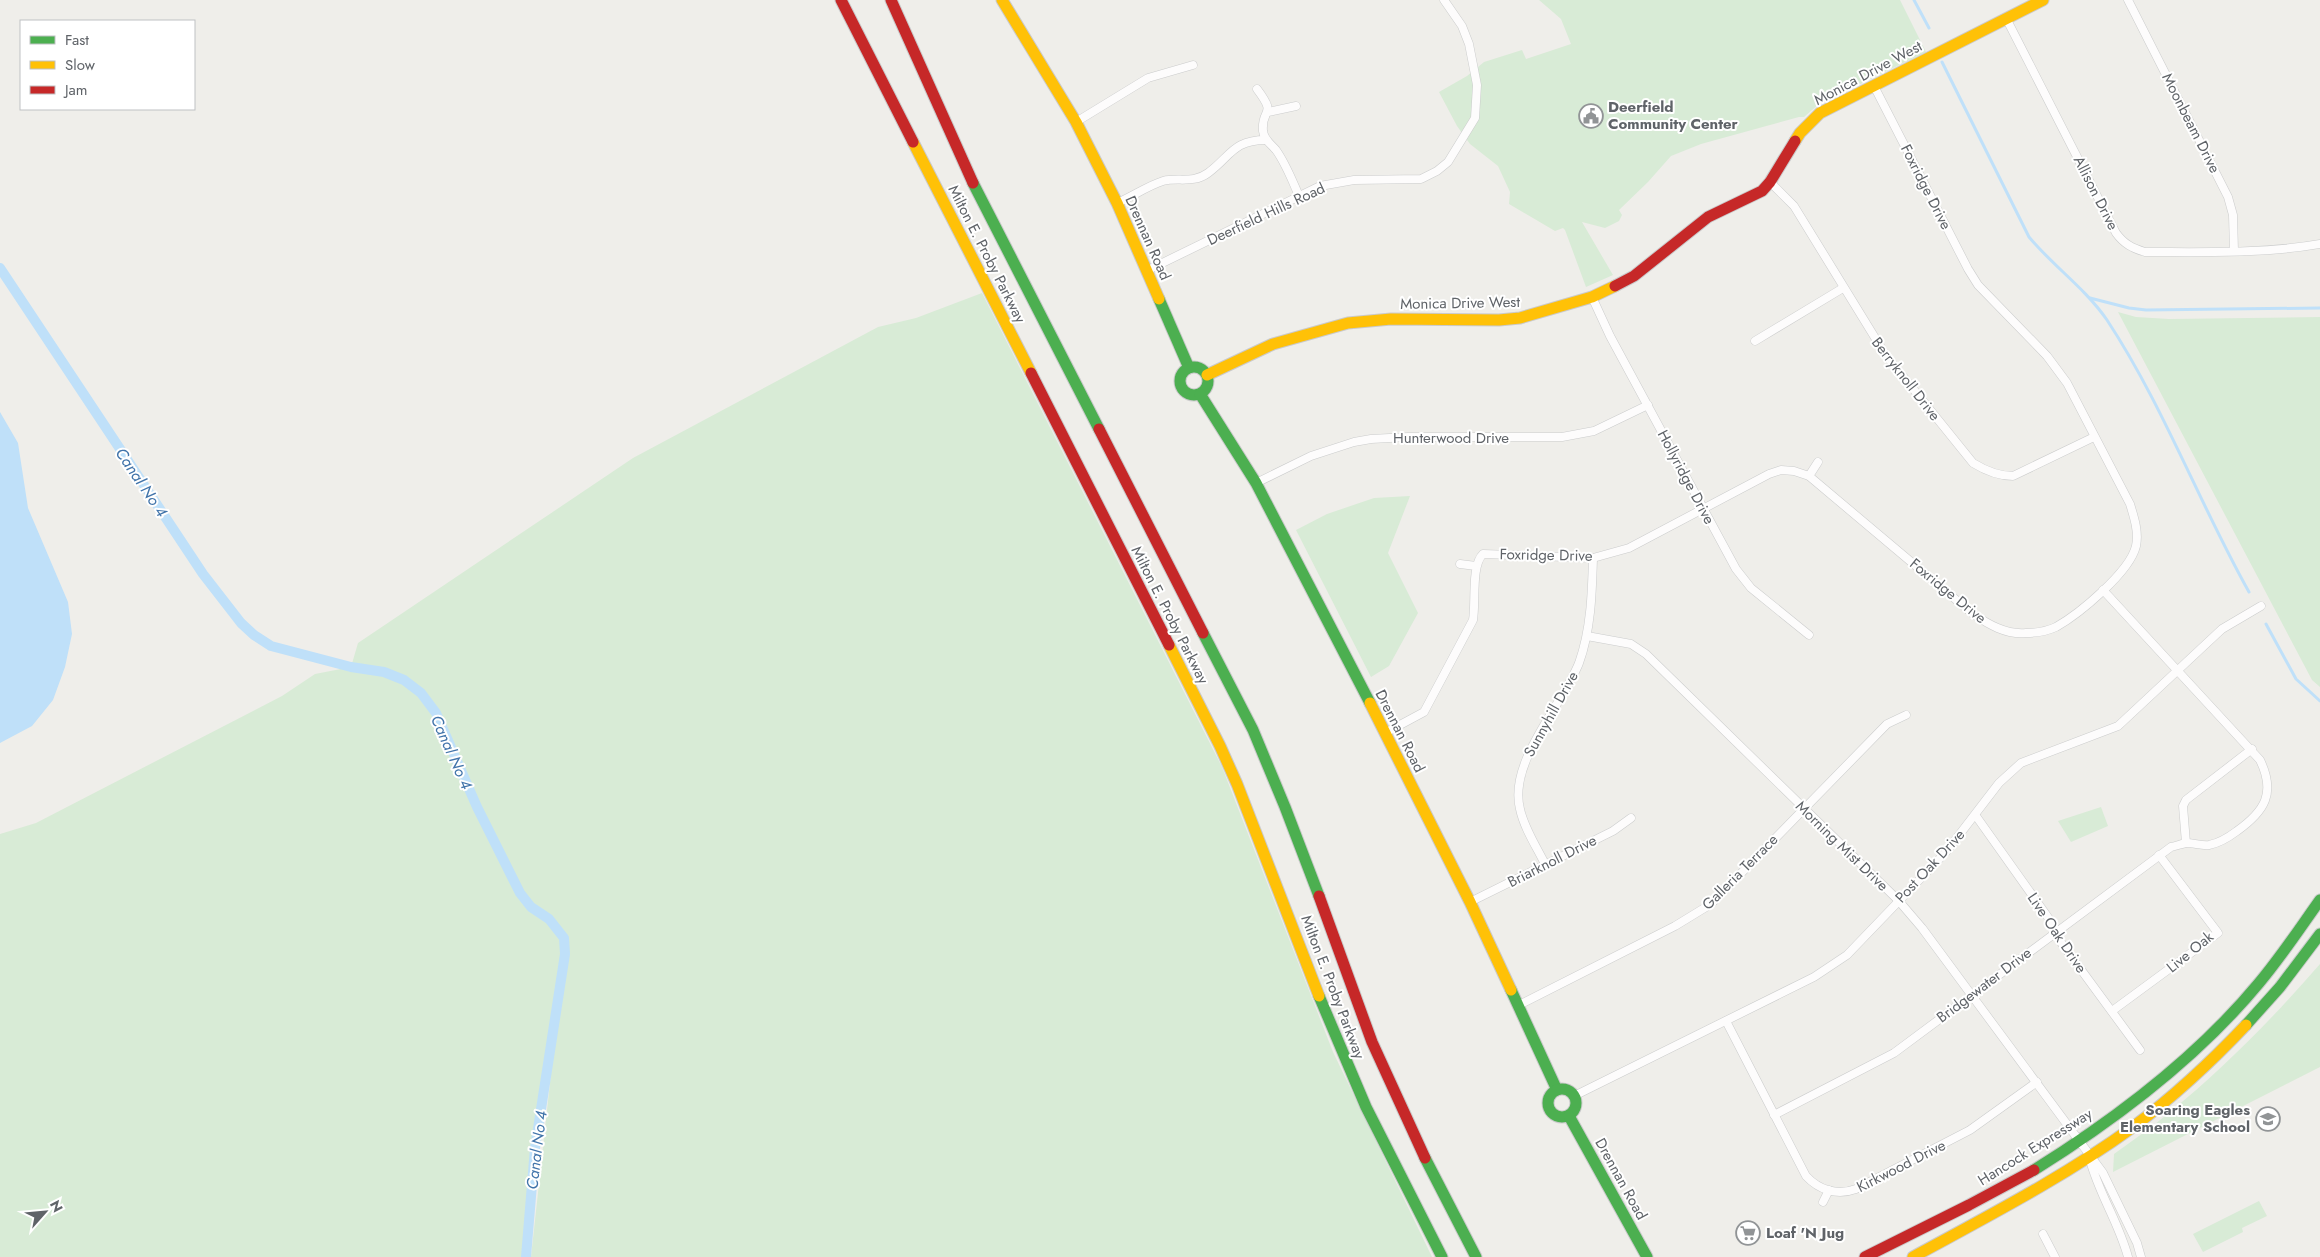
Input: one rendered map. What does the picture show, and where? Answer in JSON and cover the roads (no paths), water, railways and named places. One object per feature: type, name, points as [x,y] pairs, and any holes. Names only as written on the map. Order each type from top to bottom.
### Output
[{"type":"main road","name":"Milton E. Proby Parkway","points":[[841,0],[1220,746],[1249,814],[1344,1058],[1365,1106],[1442,1257]]},
{"type":"main road","name":"Milton E. Proby Parkway","points":[[891,0],[970,178],[1253,730],[1284,802],[1373,1043],[1391,1086],[1476,1257]]},
{"type":"main road","name":"Drennan Road","points":[[1002,0],[1076,122],[1117,204],[1189,368]]},
{"type":"main road","name":"Monica Drive West","points":[[1207,375],[1274,344],[1339,325],[1384,320],[1499,320],[1520,318],[1592,297],[1634,276],[1708,217],[1725,207],[1752,197],[1762,191],[1770,182],[1800,133],[1820,113],[2043,0]]},
{"type":"main road","points":[[1197,367],[1207,375],[1207,388],[1200,394],[1186,392],[1181,384],[1182,375],[1189,368],[1197,367]]},
{"type":"main road","name":"Drennan Road","points":[[1200,394],[1256,483],[1385,733],[1470,902],[1519,1005],[1556,1090]]},
{"type":"main road","name":"Hancock Expressway","points":[[1865,1257],[2010,1183],[2080,1140],[2156,1081],[2250,994],[2278,959],[2320,900]]},
{"type":"main road","points":[[1913,1257],[2013,1204],[2089,1156],[2155,1109],[2236,1035],[2278,990],[2320,934]]},
{"type":"main road","points":[[1556,1090],[1568,1090],[1574,1096],[1576,1105],[1569,1116],[1560,1118],[1549,1110],[1548,1100],[1556,1090]]},
{"type":"main road","name":"Drennan Road","points":[[1569,1116],[1647,1257]]},
{"type":"street","name":"Deerfield Hills Road","points":[[1146,271],[1320,186],[1335,182],[1421,179],[1437,171],[1456,151],[1475,118],[1477,85],[1469,44],[1462,26],[1444,0]]},
{"type":"street","name":"Moonbeam Drive","points":[[2128,0],[2228,197],[2233,215],[2234,251]]},
{"type":"street","name":"Allison Drive","points":[[2006,18],[2116,233],[2123,242],[2133,249],[2145,252],[2234,251],[2296,248],[2320,244]]},
{"type":"street","points":[[1076,122],[1148,78],[1193,65]]},
{"type":"street","name":"Foxridge Drive","points":[[1476,566],[1478,559],[1483,554],[1593,558],[1628,548],[1769,474],[1782,470],[1794,471],[1809,476],[1972,614],[2005,631],[2024,634],[2054,628],[2070,618],[2103,590],[2125,567],[2131,557],[2137,536],[2130,504],[2067,383],[2058,369],[1985,292],[1968,269],[1874,86]]},
{"type":"street","points":[[1256,89],[1268,104],[1263,132],[1266,140],[1276,150],[1299,196]]},
{"type":"street","points":[[1268,112],[1296,106]]},
{"type":"street","points":[[1117,204],[1163,181],[1194,180],[1208,173],[1236,146],[1252,140],[1266,140]]},
{"type":"street","name":"Berryknoll Drive","points":[[1770,182],[1794,206],[1885,354],[1973,463],[2002,476],[2014,476]]},
{"type":"street","points":[[1755,341],[1843,288]]},
{"type":"street","name":"Hollyridge Drive","points":[[1592,297],[1610,336],[1742,578],[1809,635]]},
{"type":"street","name":"Hunterwood Drive","points":[[1256,483],[1311,456],[1354,442],[1370,439],[1408,437],[1562,437],[1594,431],[1648,405]]},
{"type":"street","points":[[2015,485],[2014,476],[2094,437]]},
{"type":"street","points":[[1809,476],[1818,462]]},
{"type":"street","name":"Sunnyhill Drive","points":[[1545,864],[1523,820],[1519,807],[1518,782],[1526,758],[1578,666],[1587,636],[1593,558]]},
{"type":"street","points":[[1385,733],[1417,717],[1429,703],[1472,620],[1476,607],[1476,566],[1460,564]]},
{"type":"street","name":"Bridgewater Drive","points":[[1774,1115],[1894,1053],[2171,847],[2186,843],[2208,845],[2220,842],[2255,817],[2262,807],[2268,785],[2266,772],[2252,749],[2103,590]]},
{"type":"street","name":"Post Oak Drive","points":[[1574,1096],[1726,1021],[1830,967],[1847,955],[1946,852],[1976,816],[1998,783],[2013,768],[2021,763],[2118,726],[2222,629],[2261,606]]},
{"type":"street","name":"Morning Mist Drive","points":[[1587,636],[1631,644],[1646,654],[1898,900],[1972,994],[2080,1140],[2089,1156]]},
{"type":"street","name":"Galleria Terrace","points":[[1519,1005],[1697,914],[1711,904],[1887,724],[1906,715]]},
{"type":"street","points":[[2186,843],[2183,806],[2186,800],[2252,749]]},
{"type":"street","name":"Live Oak Drive","points":[[1976,816],[2056,931],[2060,941],[2140,1050]]},
{"type":"street","name":"Briarknoll Drive","points":[[1470,902],[1613,831],[1631,818]]},
{"type":"street","name":"Live Oak","points":[[2112,1011],[2218,933],[2159,856]]},
{"type":"street","points":[[1726,1021],[1806,1176],[1812,1183],[1829,1190],[1823,1202]]},
{"type":"street","name":"Kirkwood Drive","points":[[1829,1190],[1838,1193],[1856,1189],[1956,1138],[1984,1121],[2037,1082]]},
{"type":"street","points":[[2089,1156],[2095,1180],[2116,1222],[2128,1257]]},
{"type":"street","points":[[2089,1156],[2103,1173],[2142,1257]]},
{"type":"street","points":[[2043,1234],[2055,1257]]},
{"type":"water","points":[[0,412],[18,443],[28,508],[68,602],[72,634],[65,667],[53,700],[32,726],[0,743]]},
{"type":"waterway","points":[[1914,0],[1929,28]]},
{"type":"waterway","points":[[1942,62],[2029,237],[2098,308],[2127,352],[2146,386],[2249,592]]},
{"type":"waterway","name":"Canal No 4","points":[[0,268],[203,574],[241,623],[254,635],[271,646],[351,667],[384,672],[404,680],[421,693],[436,713],[477,807],[520,893],[531,907],[549,919],[564,938],[565,954],[535,1148],[526,1257]]},
{"type":"waterway","points":[[2090,298],[2129,308],[2146,310],[2320,308]]},
{"type":"waterway","points":[[2266,624],[2296,679],[2320,701]]},
{"type":"place","name":"Deerfield Community Center","points":[[1591,116]]},
{"type":"place","name":"Soaring Eagles Elementary School","points":[[2268,1119]]},
{"type":"place","name":"Loaf 'N Jug","points":[[1748,1233]]}]
